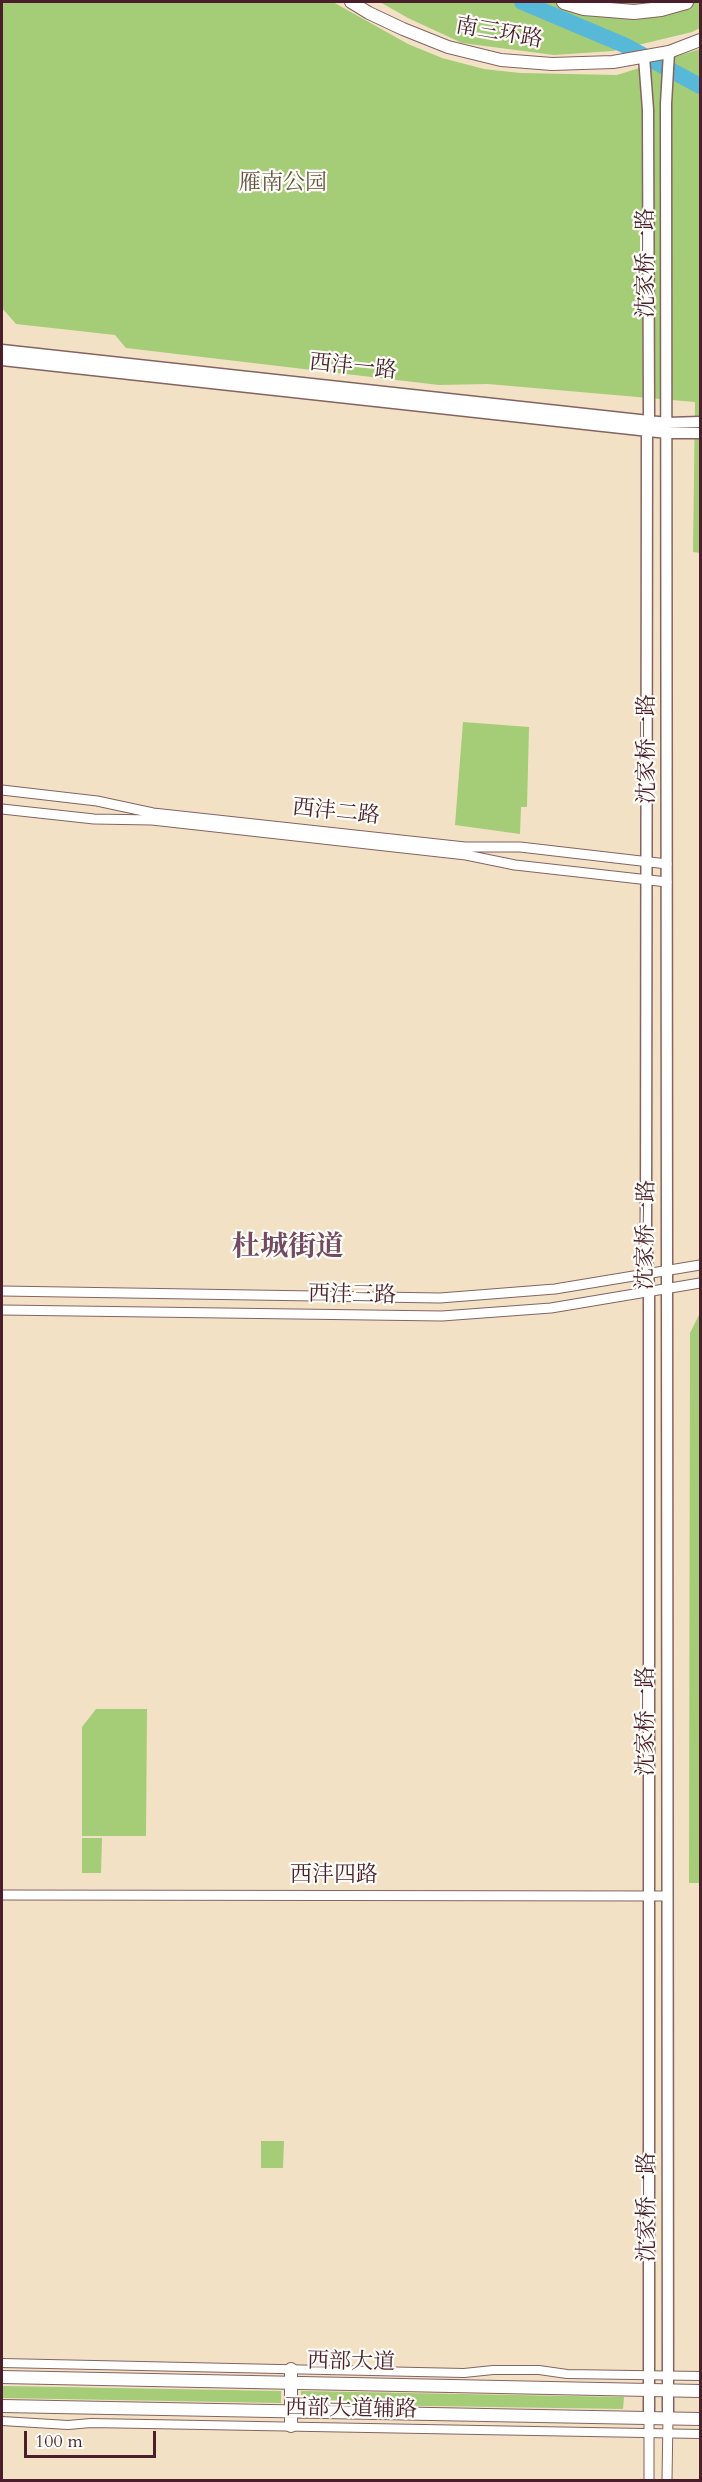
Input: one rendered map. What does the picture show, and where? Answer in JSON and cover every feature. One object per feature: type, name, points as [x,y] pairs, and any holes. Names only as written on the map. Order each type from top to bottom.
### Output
[{"type":"highway","points":[[564,2],[592,9],[634,12],[661,9],[686,2]]},
{"type":"main road","name":"南三环路","points":[[351,2],[403,29],[448,47],[501,60],[552,64],[613,62],[669,52],[697,42]]},
{"type":"main road","name":"沈家桥一路","points":[[668,2418],[666,104],[669,52]]},
{"type":"main road","name":"沈家桥一路","points":[[644,57],[648,110],[646,1274],[649,1290],[647,1896],[649,2418]]},
{"type":"main road","name":"西沣一路","points":[[2,350],[648,425],[700,433]]},
{"type":"main road","name":"西沣一路","points":[[2,360],[648,425]]},
{"type":"main road","name":"西沣一路","points":[[667,428],[700,422]]},
{"type":"main road","points":[[291,2369],[291,2426]]},
{"type":"main road","name":"西部大道","points":[[2,2378],[700,2391]]},
{"type":"main road","points":[[2,2406],[700,2419]]},
{"type":"street","name":"西沣二路","points":[[2,790],[98,801],[165,814],[465,847],[520,847],[667,864]]},
{"type":"street","name":"西沣二路","points":[[2,809],[94,819],[164,822],[466,855],[515,865],[667,882]]},
{"type":"street","name":"西沣三路","points":[[2,1291],[440,1298],[555,1289],[700,1265]]},
{"type":"street","name":"西沣三路","points":[[2,1310],[442,1316],[551,1308],[700,1283]]},
{"type":"street","name":"西沣四路","points":[[2,1895],[667,1896]]},
{"type":"street","name":"西部大道辅路","points":[[2,2363],[464,2373],[504,2370],[567,2374],[700,2376]]},
{"type":"street","points":[[649,2418],[649,2481]]},
{"type":"street","points":[[667,2481],[668,2418]]},
{"type":"street","name":"西部大道辅路","points":[[2,2421],[68,2426],[91,2423],[700,2434]]},
{"type":"green space","name":"雁南公园","points":[[2,2],[333,2],[408,44],[442,58],[484,69],[520,73],[617,75],[700,49],[700,553],[693,552],[695,402],[488,384],[439,385],[126,348],[115,335],[16,324],[2,308]]},
{"type":"green space","points":[[380,2],[700,2],[700,28],[692,32],[613,51],[554,55],[462,43]]},
{"type":"green space","points":[[463,722],[529,727],[527,807],[521,807],[520,834],[455,825]]},
{"type":"green space","points":[[700,1313],[700,1883],[689,1883],[690,1333]]},
{"type":"green space","points":[[96,1709],[147,1709],[146,1836],[82,1836],[82,1727]]},
{"type":"green space","points":[[82,1838],[102,1838],[101,1873],[82,1873]]},
{"type":"green space","points":[[261,2141],[284,2141],[283,2168],[261,2168]]},
{"type":"green space","points":[[3,2386],[281,2391],[281,2403],[3,2398]]},
{"type":"green space","points":[[301,2391],[624,2397],[623,2409],[301,2404]]},
{"type":"waterway","points":[[522,2],[624,45],[700,86]]},
{"type":"district","name":"杜城街道","points":[[288,1249]]}]
